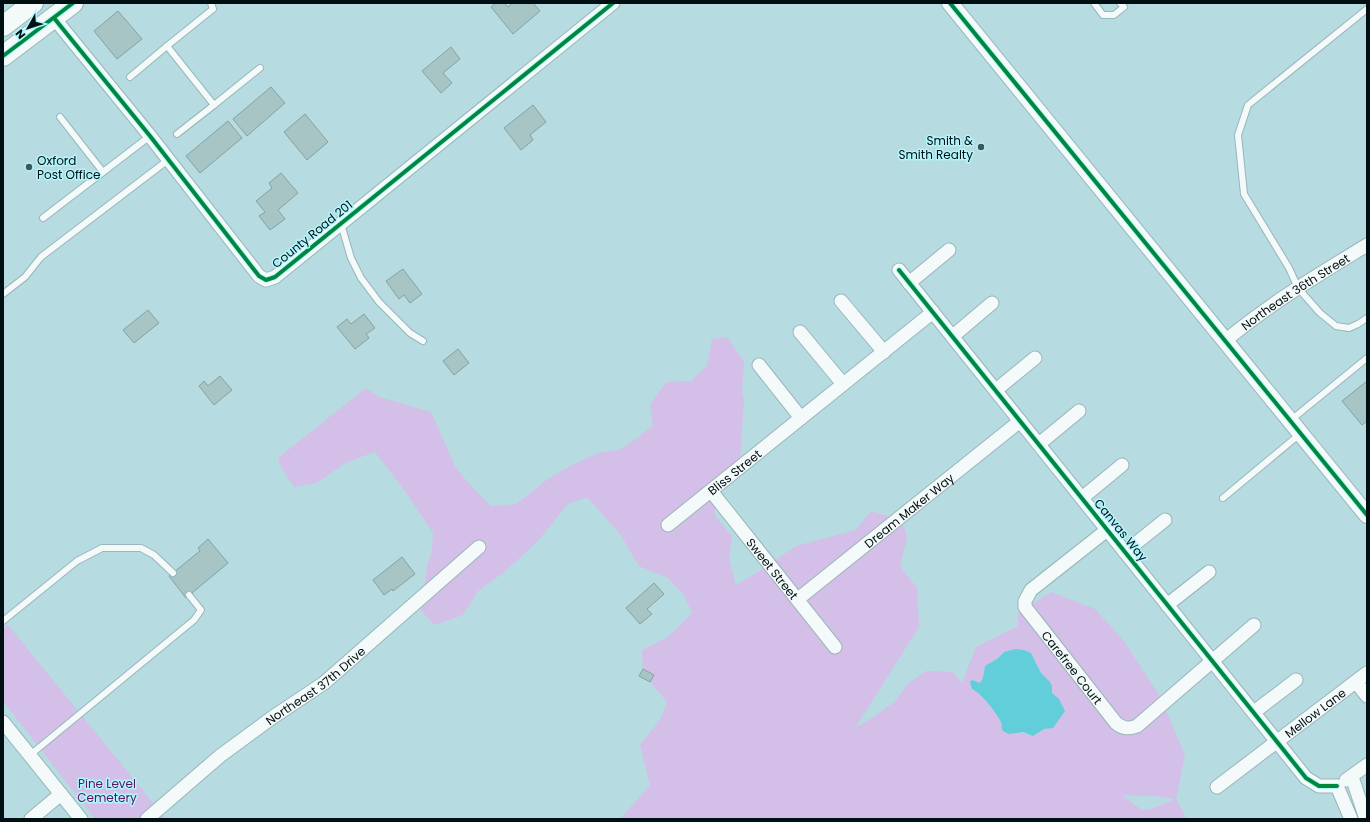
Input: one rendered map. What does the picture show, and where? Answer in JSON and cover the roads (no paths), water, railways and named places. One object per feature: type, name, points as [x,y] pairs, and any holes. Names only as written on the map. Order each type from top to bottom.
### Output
[{"type":"main road","points":[[3,26],[34,3],[54,18]]},
{"type":"main road","points":[[3,56],[73,3]]},
{"type":"street","name":"County Road 201","points":[[54,18],[150,136],[259,276],[266,280],[275,277],[613,3]]},
{"type":"street","points":[[950,3],[1367,515]]},
{"type":"street","name":"Northeast 36th Street","points":[[1226,341],[1244,326],[1298,288],[1367,245]]},
{"type":"street","points":[[909,283],[949,250]]},
{"type":"street","name":"Canvas Way","points":[[899,270],[1306,778],[1319,786],[1337,786]]},
{"type":"street","points":[[841,300],[884,352]]},
{"type":"street","points":[[953,336],[992,304]]},
{"type":"street","name":"Bliss Street","points":[[668,525],[933,312]]},
{"type":"street","points":[[800,332],[842,384]]},
{"type":"street","points":[[996,390],[1035,358]]},
{"type":"street","points":[[759,366],[801,418]]},
{"type":"street","points":[[1039,444],[1079,411]]},
{"type":"street","name":"Dream Maker Way","points":[[798,599],[1020,421]]},
{"type":"street","name":"Canvas Way","points":[[1082,498],[1122,465]]},
{"type":"street","name":"Sweet Street","points":[[711,491],[835,647]]},
{"type":"street","name":"Canvas Way","points":[[1125,552],[1165,520]]},
{"type":"street","name":"Carefree Court","points":[[1107,530],[1031,590],[1025,601],[1025,607],[1116,723],[1121,727],[1126,728],[1137,726],[1212,660]]},
{"type":"street","name":"Northeast 37th Drive","points":[[147,819],[220,756],[273,717],[324,683],[479,546]]},
{"type":"street","points":[[1167,605],[1209,572]]},
{"type":"street","points":[[1212,660],[1254,625]]},
{"type":"street","name":"Mellow Lane","points":[[1217,787],[1367,673]]},
{"type":"street","points":[[1254,712],[1296,680]]},
{"type":"street","name":"Mellow Lane","points":[[1356,682],[1367,696]]},
{"type":"street","points":[[3,722],[81,819]]},
{"type":"street","points":[[1351,819],[1337,786],[1352,777],[1367,765]]},
{"type":"street","points":[[1352,777],[1366,819]]},
{"type":"street","points":[[31,819],[61,794]]},
{"type":"lane","points":[[130,77],[213,9],[211,3]]},
{"type":"lane","points":[[1094,3],[1103,15],[1114,15],[1124,7],[1120,3]]},
{"type":"lane","points":[[1367,9],[1248,105],[1238,135],[1244,194],[1289,268],[1298,288],[1320,313],[1336,326],[1349,328],[1367,318]]},
{"type":"lane","points":[[167,46],[214,105]]},
{"type":"lane","points":[[178,134],[260,68]]},
{"type":"lane","points":[[60,117],[103,172]]},
{"type":"lane","points":[[42,218],[150,136]]},
{"type":"lane","points":[[3,294],[25,277],[41,257],[168,160]]},
{"type":"lane","points":[[341,224],[351,258],[361,278],[379,302],[410,333],[423,341]]},
{"type":"lane","points":[[1290,420],[1367,358]]},
{"type":"lane","points":[[1223,498],[1301,433]]},
{"type":"lane","points":[[3,621],[77,561],[102,548],[141,548],[154,554],[172,573]]},
{"type":"lane","points":[[30,755],[194,620],[201,610],[189,595]]},
{"type":"water","points":[[1015,649],[1024,650],[1031,653],[1041,673],[1050,682],[1052,686],[1052,693],[1059,699],[1065,711],[1053,728],[1044,729],[1033,736],[1023,732],[1009,734],[1003,731],[1001,722],[996,713],[976,691],[972,689],[970,682],[972,680],[980,683],[983,678],[985,666],[997,659],[1004,652]]},
{"type":"place","name":"Smith & Smith Realty","points":[[981,147]]},
{"type":"place","name":"Oxford Post Office","points":[[29,167]]},
{"type":"park label","name":"Pine Level Cemetery","points":[[107,790]]}]
